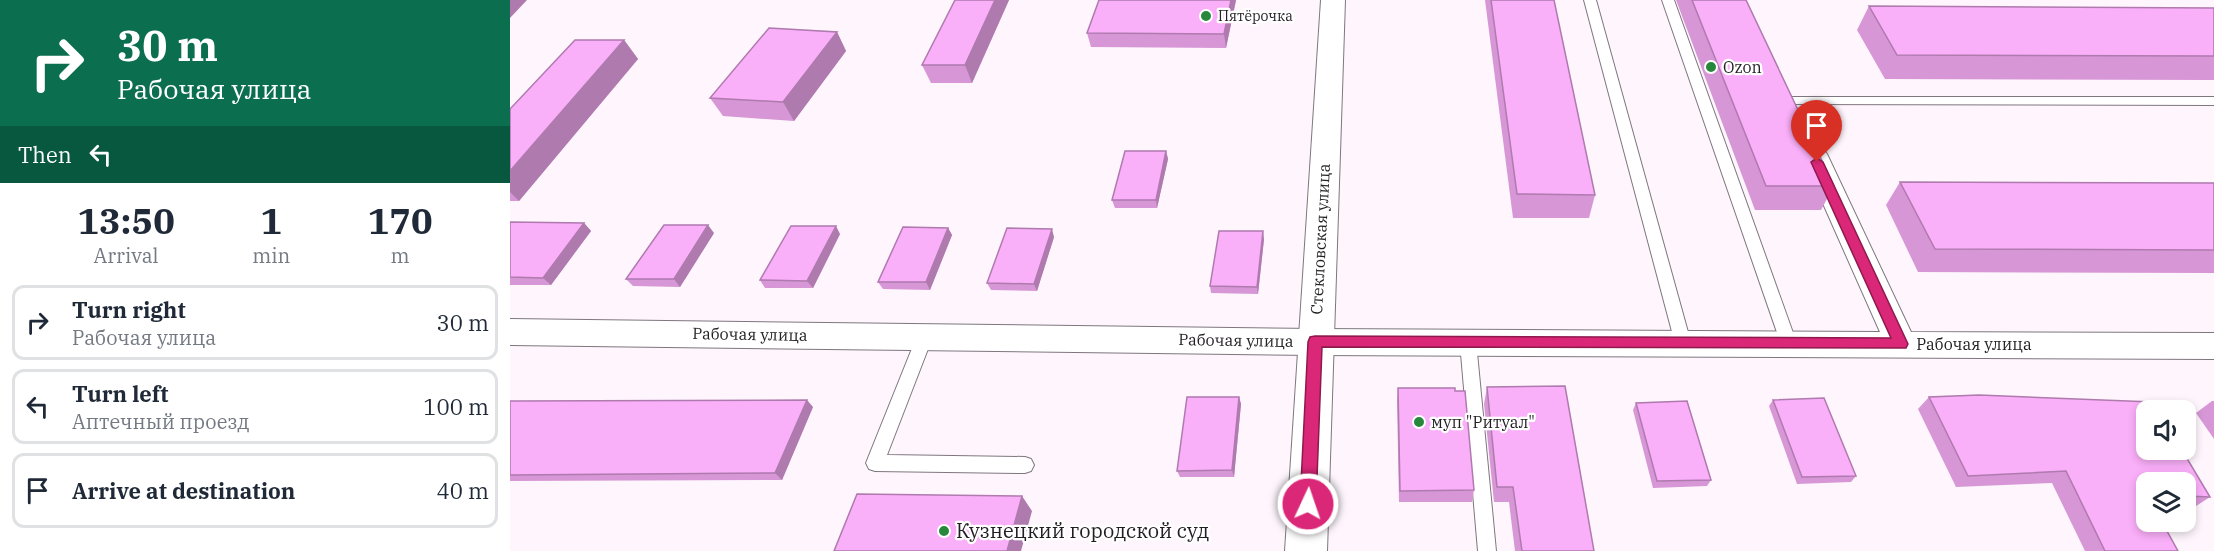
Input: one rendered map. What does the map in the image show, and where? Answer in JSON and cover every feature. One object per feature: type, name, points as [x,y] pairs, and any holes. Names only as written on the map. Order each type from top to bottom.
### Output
[{"type":"street","name":"Стекловская улица","points":[[1306,551],[1333,0]]},
{"type":"street","points":[[1793,109],[1901,344]]},
{"type":"street","name":"Рабочая улица","points":[[510,332],[1315,342],[2214,346]]},
{"type":"lane","points":[[1590,0],[1683,343]]},
{"type":"lane","points":[[1668,0],[1789,344]]},
{"type":"lane","points":[[1793,109],[2214,101]]},
{"type":"lane","points":[[925,336],[875,463],[1025,465]]},
{"type":"lane","points":[[1468,342],[1487,551]]},
{"type":"building","points":[[955,0],[995,0],[965,65],[922,65]]},
{"type":"building","points":[[1099,0],[1231,0],[1224,34],[1087,33]]},
{"type":"building","points":[[1491,0],[1554,0],[1595,195],[1517,194]]},
{"type":"building","points":[[1692,0],[1746,0],[1834,186],[1766,186]]},
{"type":"building","points":[[1869,6],[2214,8],[2214,56],[1897,55]]},
{"type":"building","points":[[769,28],[837,32],[783,102],[710,98]]},
{"type":"building","points":[[575,40],[624,40],[510,171],[510,109]]},
{"type":"building","points":[[1125,151],[1166,151],[1156,200],[1112,200]]},
{"type":"building","points":[[1900,182],[2214,183],[2214,250],[1935,249]]},
{"type":"building","points":[[510,222],[584,223],[543,278],[510,277]]},
{"type":"building","points":[[664,225],[708,225],[674,279],[626,279]]},
{"type":"building","points":[[791,226],[836,226],[807,281],[760,280]]},
{"type":"building","points":[[903,227],[948,228],[926,282],[878,282]]},
{"type":"building","points":[[1007,228],[1052,229],[1034,284],[987,283]]},
{"type":"building","points":[[1219,231],[1263,231],[1257,287],[1210,286]]},
{"type":"building","points":[[1565,386],[1594,551],[1522,551],[1513,487],[1497,487],[1487,387]]},
{"type":"building","points":[[1398,388],[1455,388],[1455,391],[1465,391],[1474,490],[1400,491]]},
{"type":"building","points":[[1979,395],[2136,401],[2136,460],[2188,460],[2195,472],[2136,472],[2136,532],[2168,532],[2178,551],[2105,551],[2066,471],[1968,476],[1929,397]]},
{"type":"building","points":[[1187,397],[1239,397],[1232,470],[1177,471]]},
{"type":"building","points":[[1824,398],[1856,476],[1802,477],[1773,400]]},
{"type":"building","points":[[807,400],[775,473],[510,475],[510,401]]},
{"type":"building","points":[[1687,401],[1711,480],[1657,481],[1636,403]]},
{"type":"building","points":[[2196,474],[2210,497],[2196,496]]},
{"type":"building","name":"Кузнецкий городской суд","points":[[857,494],[1022,496],[1007,551],[834,551]]},
{"type":"place","name":"Пятёрочка","points":[[1206,16]]},
{"type":"place","name":"Ozon","points":[[1711,67]]},
{"type":"place","name":"муп \"Ритуал\"","points":[[1419,422]]},
{"type":"place","name":"Кузнецкий городской суд","points":[[944,531]]},
{"type":"route","points":[[1308,504],[1315,342],[1901,344],[1817,162]]}]
